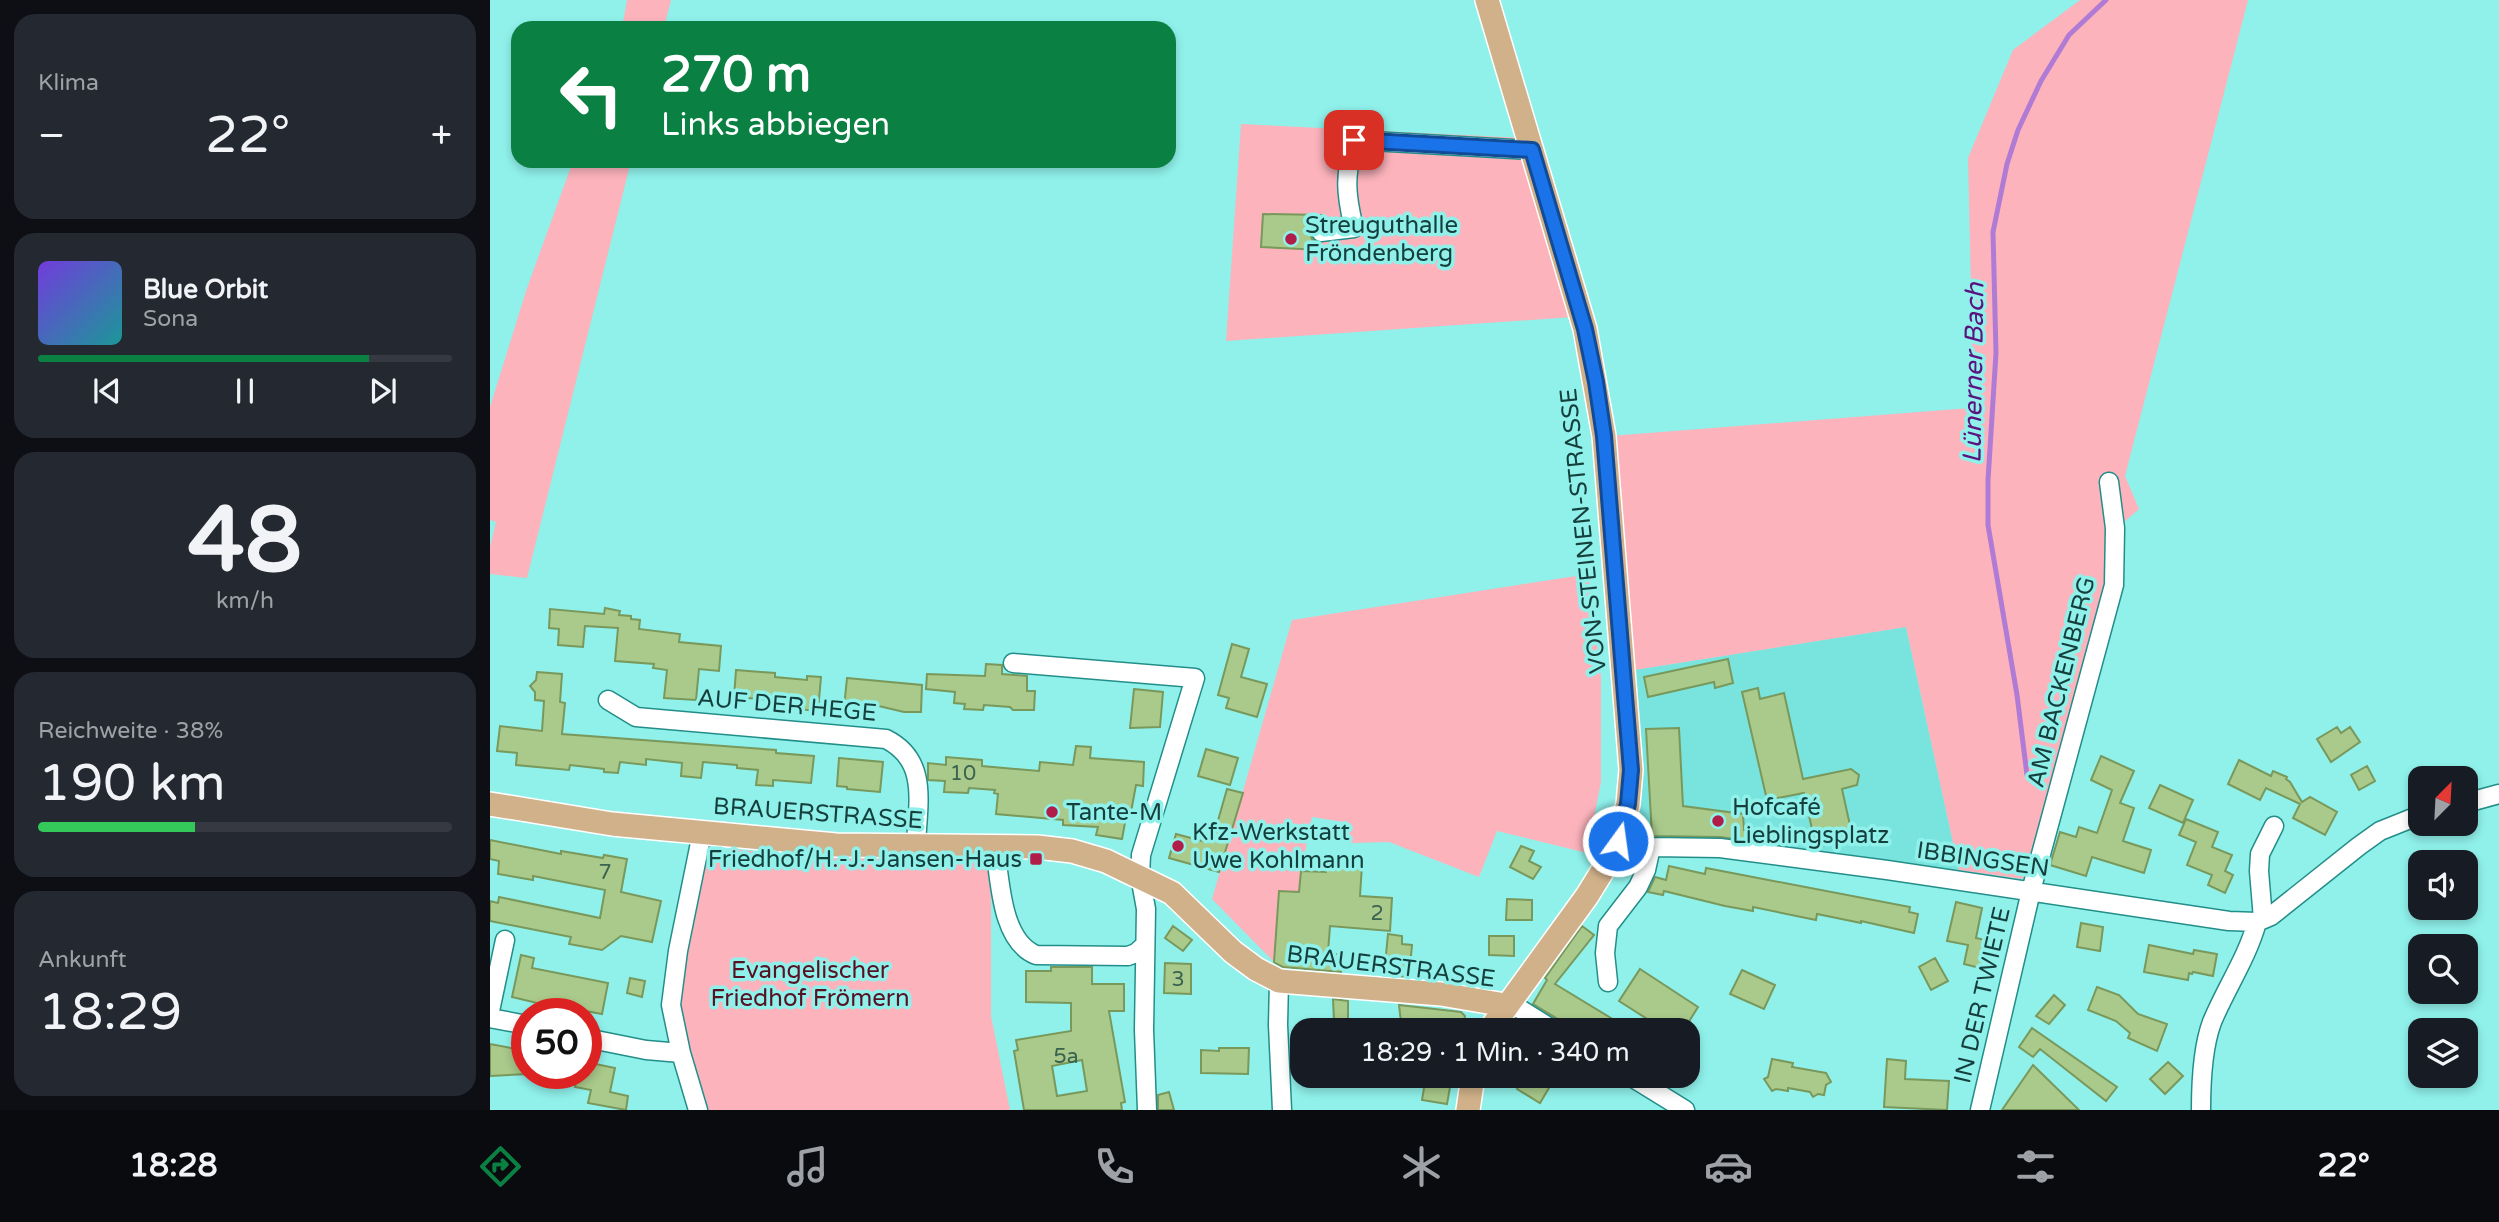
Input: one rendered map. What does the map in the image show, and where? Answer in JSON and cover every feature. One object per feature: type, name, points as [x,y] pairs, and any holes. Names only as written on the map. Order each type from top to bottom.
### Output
[{"type":"main road","name":"VON-STEINEN-STRASSE","points":[[1487,0],[1585,329],[1604,436],[1631,770],[1628,804],[1618,841],[1587,896],[1497,1018]]},
{"type":"main road","name":"BRAUERSTRASSE","points":[[490,804],[612,824],[836,845],[1037,847],[1072,850],[1106,861],[1172,894],[1234,952],[1256,969],[1279,981],[1441,994],[1505,1005]]},
{"type":"main road","points":[[1468,1110],[1471,1088]]},
{"type":"street","points":[[1321,232],[1354,228],[1346,195],[1354,140],[1532,150]]},
{"type":"street","name":"AM BACKENBERG","points":[[2031,891],[2114,585],[2116,528],[2109,482]]},
{"type":"street","points":[[1013,663],[1195,678],[1141,855],[1140,876],[1146,909],[1144,1030],[1147,1110]]},
{"type":"street","name":"AUF DER HEGE","points":[[608,700],[636,717],[886,739],[906,752],[916,773],[916,847]]},
{"type":"street","points":[[2260,920],[2282,909],[2359,845],[2380,831],[2408,820]]},
{"type":"street","points":[[2201,1110],[2211,1024],[2250,947],[2260,920],[2260,854],[2274,826]]},
{"type":"street","points":[[698,1110],[681,1053],[671,1005],[674,975],[702,833]]},
{"type":"street","name":"IBBINGSEN","points":[[1618,841],[1651,848],[1720,848],[2228,921],[2260,920]]},
{"type":"street","points":[[995,847],[1007,919],[1020,946],[1027,951],[1036,955],[1128,956],[1145,945]]},
{"type":"street","points":[[1608,982],[1605,953],[1608,926],[1638,887],[1646,870],[1651,848]]},
{"type":"street","name":"IN DER TWIETE","points":[[1980,1110],[2031,891]]},
{"type":"street","points":[[490,1011],[505,940]]},
{"type":"street","points":[[1279,981],[1282,1110]]},
{"type":"street","points":[[1505,1005],[1520,1009],[1534,1018]]},
{"type":"street","points":[[490,1018],[511,1022]]},
{"type":"street","points":[[602,1041],[646,1050],[681,1053]]},
{"type":"street","points":[[1649,1088],[1685,1110]]},
{"type":"shaded area","points":[[1906,627],[1959,870],[1711,841],[1637,837],[1628,671]]},
{"type":"green space","points":[[627,0],[671,0],[666,21],[623,21]]},
{"type":"green space","points":[[2080,0],[2248,0],[2125,476],[2139,509],[2118,527],[2110,585],[2087,676],[2023,879],[1959,870],[1906,627],[1628,671],[1610,436],[1970,408],[1972,333],[1968,158],[2013,50]]},
{"type":"green space","points":[[1241,124],[1524,138],[1573,317],[1226,341]]},
{"type":"green space","points":[[570,168],[629,168],[527,578],[490,574],[490,547],[496,522],[490,520],[490,407],[527,288]]},
{"type":"green space","points":[[1589,574],[1601,677],[1601,782],[1587,853],[1497,831],[1479,877],[1389,842],[1349,843],[1350,823],[1312,817],[1299,892],[1279,891],[1274,962],[1212,899],[1292,620]]},
{"type":"green space","name":"Evangelischer Friedhof Frömern","points":[[732,849],[859,857],[986,855],[991,897],[991,1016],[1010,1110],[706,1110],[683,1023],[680,988],[702,871],[713,856]]},
{"type":"building","name":"Streuguthalle Fröndenberg","points":[[1263,214],[1322,215],[1321,220],[1314,223],[1310,233],[1312,239],[1321,243],[1321,250],[1261,247]]},
{"type":"building","points":[[605,608],[640,620],[639,629],[680,634],[679,642],[721,646],[719,671],[699,669],[696,700],[664,698],[667,670],[653,668],[654,664],[615,661],[618,628],[585,626],[583,647],[558,645],[559,629],[549,628],[550,609],[604,614]]},
{"type":"building","points":[[1232,644],[1249,649],[1241,677],[1267,684],[1257,717],[1226,708],[1229,698],[1218,695]]},
{"type":"building","points":[[1728,659],[1733,683],[1715,688],[1714,682],[1648,697],[1644,677]]},
{"type":"building","points":[[986,664],[1002,665],[1002,674],[1027,676],[1027,691],[1035,691],[1034,710],[984,705],[983,710],[964,709],[965,704],[954,703],[955,692],[926,689],[927,674],[985,676]]},
{"type":"building","points":[[736,670],[775,673],[775,677],[807,680],[807,676],[821,677],[818,711],[785,708],[785,701],[734,697]]},
{"type":"building","points":[[537,672],[562,674],[560,702],[565,703],[562,734],[776,750],[776,753],[814,756],[811,783],[773,780],[773,786],[756,785],[758,770],[703,762],[701,778],[681,776],[682,763],[646,759],[646,765],[620,762],[618,773],[570,765],[569,770],[516,765],[517,753],[497,751],[500,726],[542,731],[544,701],[535,700],[535,692],[530,686],[536,680]]},
{"type":"building","points":[[847,678],[922,685],[921,712],[904,712],[866,703],[866,710],[844,708]]},
{"type":"building","points":[[1758,688],[1760,699],[1784,693],[1803,779],[1851,769],[1859,775],[1857,785],[1842,789],[1853,839],[1816,847],[1804,793],[1767,800],[1742,692]]},
{"type":"building","points":[[1134,689],[1163,692],[1160,727],[1130,728]]},
{"type":"building","points":[[2337,727],[2341,733],[2350,727],[2360,742],[2331,762],[2317,739]]},
{"type":"building","points":[[1679,728],[1683,806],[1743,814],[1744,830],[1777,834],[1775,844],[1720,837],[1652,836],[1646,729]]},
{"type":"building","points":[[1076,746],[1091,747],[1090,758],[1144,762],[1143,786],[1136,785],[1122,839],[1096,835],[1098,827],[1063,825],[1063,820],[996,814],[998,794],[994,793],[995,790],[969,788],[968,793],[944,792],[945,781],[928,780],[928,763],[946,765],[946,757],[982,760],[982,766],[1039,771],[1040,762],[1073,765]]},
{"type":"building","points":[[1206,749],[1238,758],[1230,785],[1198,776]]},
{"type":"building","points":[[2101,756],[2134,771],[2120,803],[2134,808],[2123,841],[2151,850],[2144,873],[2092,857],[2086,876],[2050,865],[2060,832],[2076,837],[2079,827],[2097,833],[2112,790],[2091,780]]},
{"type":"building","points":[[839,758],[883,762],[880,792],[837,786]]},
{"type":"building","points":[[2239,760],[2271,776],[2273,771],[2287,777],[2302,802],[2310,797],[2337,812],[2325,835],[2293,818],[2300,804],[2266,788],[2260,800],[2228,784]]},
{"type":"building","points":[[2367,766],[2375,781],[2359,790],[2351,775]]},
{"type":"building","points":[[2160,785],[2193,800],[2183,823],[2149,808]]},
{"type":"building","points":[[1227,789],[1243,793],[1219,872],[1169,858],[1176,834],[1206,842],[1210,829],[1215,831]]},
{"type":"building","points":[[2186,819],[2218,832],[2212,847],[2232,855],[2225,871],[2233,875],[2225,893],[2208,885],[2212,875],[2187,865],[2196,842],[2179,835]]},
{"type":"building","points":[[490,840],[561,854],[561,851],[627,859],[621,892],[661,901],[652,942],[621,936],[602,950],[569,944],[571,937],[490,921],[490,901],[498,903],[499,897],[600,918],[605,890],[533,876],[533,880],[498,874],[499,861],[490,859]]},
{"type":"building","points":[[1521,846],[1534,851],[1529,861],[1541,867],[1533,879],[1510,867]]},
{"type":"building","points":[[1340,863],[1362,865],[1360,896],[1392,898],[1390,931],[1330,926],[1328,953],[1343,955],[1341,972],[1283,967],[1277,964],[1274,962],[1279,891],[1299,892],[1301,871],[1340,870]]},
{"type":"building","points":[[1669,866],[1705,874],[1706,868],[1910,907],[1909,912],[1918,914],[1914,933],[1817,914],[1816,920],[1753,907],[1753,911],[1725,906],[1664,891],[1663,895],[1648,892],[1655,877],[1666,880]]},
{"type":"building","points":[[1507,899],[1532,900],[1532,920],[1506,920]]},
{"type":"building","points":[[1956,902],[1982,908],[1976,938],[1990,941],[1984,969],[1964,964],[1968,945],[1947,941]]},
{"type":"building","points":[[2081,923],[2103,927],[2100,951],[2077,947]]},
{"type":"building","points":[[1173,926],[1192,940],[1183,951],[1165,938]]},
{"type":"building","points":[[1582,926],[1594,935],[1555,984],[1611,1018],[1556,1018],[1533,1004],[1547,980],[1545,978]]},
{"type":"building","points":[[1388,934],[1402,936],[1402,944],[1412,945],[1409,977],[1384,975]]},
{"type":"building","points":[[1489,936],[1514,936],[1514,956],[1489,955]]},
{"type":"building","points":[[2149,945],[2193,954],[2194,950],[2217,954],[2213,976],[2193,972],[2189,973],[2188,980],[2144,972]]},
{"type":"building","points":[[521,955],[534,958],[532,968],[608,983],[602,1014],[602,998],[512,997]]},
{"type":"building","points":[[1935,958],[1948,981],[1931,990],[1919,967]]},
{"type":"building","points":[[1165,963],[1191,964],[1191,994],[1164,993]]},
{"type":"building","points":[[1051,967],[1092,967],[1092,984],[1124,984],[1124,1011],[1109,1011],[1125,1102],[1121,1103],[1122,1110],[1024,1110],[1014,1051],[1018,1050],[1016,1040],[1071,1031],[1071,1003],[1026,1002],[1026,971],[1051,971]],"holes":[[[1082,1060],[1087,1091],[1057,1096],[1052,1066]]]},
{"type":"building","points":[[1640,969],[1698,1007],[1691,1018],[1646,1018],[1619,1001]]},
{"type":"building","points":[[1742,970],[1775,985],[1764,1009],[1730,994]]},
{"type":"building","points":[[630,978],[645,981],[642,997],[627,993]]},
{"type":"building","points":[[2097,987],[2119,995],[2138,1014],[2167,1024],[2157,1051],[2128,1038],[2130,1033],[2116,1021],[2088,1010]]},
{"type":"building","points":[[2054,995],[2065,1005],[2049,1024],[2036,1016]]},
{"type":"building","points":[[1333,999],[1348,1001],[1348,1018],[1334,1018]]},
{"type":"building","points":[[1399,1005],[1461,1012],[1465,1016],[1465,1018],[1400,1018]]},
{"type":"building","points":[[2032,1028],[2117,1087],[2106,1101],[2040,1049],[2033,1057],[2019,1047]]},
{"type":"building","points":[[490,1044],[511,1048],[511,1075],[490,1076]]},
{"type":"building","points":[[1219,1048],[1249,1048],[1248,1074],[1201,1073],[1201,1050],[1219,1051]]},
{"type":"building","points":[[1772,1059],[1793,1063],[1792,1067],[1826,1073],[1831,1082],[1826,1085],[1824,1095],[1813,1097],[1810,1092],[1788,1088],[1788,1091],[1772,1091],[1764,1079],[1768,1077]]},
{"type":"building","points":[[1887,1059],[1906,1061],[1905,1079],[1949,1081],[1947,1110],[1884,1107]]},
{"type":"building","points":[[2168,1062],[2183,1076],[2165,1094],[2150,1079]]},
{"type":"building","points":[[602,1065],[615,1068],[610,1092],[628,1096],[626,1110],[588,1103],[591,1090],[586,1089],[602,1089]]},
{"type":"building","points":[[2033,1065],[2079,1110],[2002,1110]]},
{"type":"building","points":[[1424,1088],[1450,1088],[1447,1104],[1422,1100]]},
{"type":"building","points":[[1518,1088],[1549,1088],[1540,1103]]},
{"type":"building","points":[[1169,1092],[1174,1110],[1158,1110],[1158,1095]]},
{"type":"waterway","name":"Lünerner Bach","points":[[2027,775],[2017,695],[1988,525],[1996,353],[1993,232],[2007,164],[2018,130],[2041,81],[2069,35],[2106,0]]},
{"type":"place","name":"Streuguthalle Fröndenberg","points":[[1291,239]]},
{"type":"place","name":"Tante-M","points":[[1052,812]]},
{"type":"place","name":"Hofcafé Lieblingsplatz","points":[[1718,821]]},
{"type":"place","name":"Kfz-Werkstatt Uwe Kohlmann","points":[[1178,846]]},
{"type":"place","name":"Friedhof/H.-J.-Jansen-Haus","points":[[1036,859]]},
{"type":"route","points":[[1354,140],[1532,150],[1585,329],[1604,436],[1631,770],[1628,804],[1618,841]]}]
